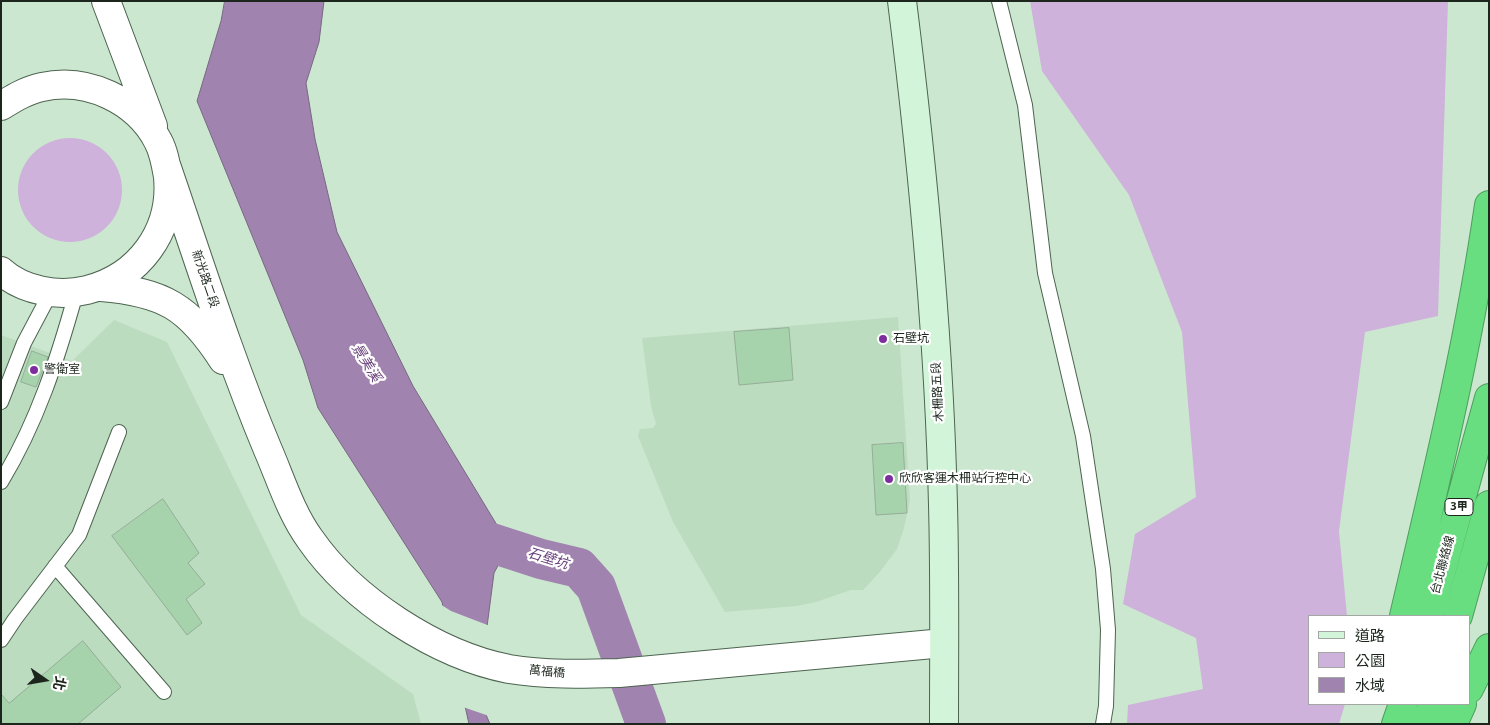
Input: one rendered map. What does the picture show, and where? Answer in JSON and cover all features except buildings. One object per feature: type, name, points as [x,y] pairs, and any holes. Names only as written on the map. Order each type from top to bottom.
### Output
[{"type":"highway","points":[[1404,615],[1459,379],[1489,205]]},
{"type":"highway","name":"台北聯絡線","points":[[1429,615],[1489,398]]},
{"type":"highway","name":"3甲","points":[[1458,615],[1489,505]]},
{"type":"highway","points":[[1470,687],[1489,648]]},
{"type":"highway","points":[[1379,724],[1383,705]]},
{"type":"highway","points":[[1396,724],[1404,705]]},
{"type":"highway","points":[[1425,724],[1433,705]]},
{"type":"highway","points":[[1453,724],[1462,705]]},
{"type":"main road","name":"木柵路五段","points":[[902,1],[919,138],[938,383],[943,505],[944,724]]},
{"type":"street","name":"新光路二段","points":[[106,1],[162,153],[244,392],[293,510]]},
{"type":"street","points":[[1,106],[21,94],[42,87],[65,84],[88,87],[110,94],[129,106],[146,122],[162,153],[169,190],[166,215],[156,238],[142,259],[123,276],[51,289],[1,271]]},
{"type":"street","name":"新光路二段","points":[[51,289],[136,291],[152,295],[174,306],[194,321],[209,339],[244,392]]},
{"type":"street","name":"萬福橋","points":[[293,510],[309,539],[332,567],[361,594],[386,613],[410,629],[443,646],[474,659],[508,668],[573,674],[619,673],[944,643]]},
{"type":"lane","points":[[999,1],[1025,105],[1045,273],[1083,436],[1103,569],[1108,630],[1106,706],[1103,724]]},
{"type":"lane","points":[[1,402],[24,343],[51,289]]},
{"type":"lane","points":[[1,482],[16,458],[58,356],[51,289]]},
{"type":"lane","points":[[1,640],[79,535],[119,432]]},
{"type":"lane","points":[[55,566],[164,692]]},
{"type":"shaded area","points":[[898,317],[910,500],[897,549],[863,590],[851,590],[816,602],[797,606],[725,612],[673,522],[638,436],[640,429],[653,428],[656,424],[651,406],[642,338]]},
{"type":"shaded area","points":[[114,320],[167,342],[301,615],[413,694],[421,724],[1,724],[1,335],[72,361]]},
{"type":"green space","points":[[1030,1],[1448,1],[1438,316],[1365,332],[1339,531],[1347,615],[1308,615],[1308,705],[1345,705],[1339,724],[1127,724],[1128,705],[1203,689],[1196,638],[1123,604],[1135,534],[1196,497],[1182,332],[1129,195],[1042,71]]},
{"type":"green space","points":[[70,138],[90,142],[107,153],[118,170],[122,190],[118,210],[107,227],[90,238],[70,242],[50,238],[33,227],[22,210],[18,190],[22,170],[33,153],[50,142]]},
{"type":"water","name":"景美溪","points":[[225,1],[324,1],[319,42],[306,83],[315,139],[337,232],[413,386],[509,545],[494,573],[478,696],[490,724],[469,724],[442,602],[318,408],[303,360],[197,101],[221,21]]},
{"type":"pier","points":[[440,604],[451,611],[490,626],[481,696],[489,716],[463,707]]},
{"type":"waterway","name":"石壁坑","points":[[467,535],[541,559],[579,568],[596,587],[646,724]]},
{"type":"place","name":"石壁坑","points":[[883,339]]},
{"type":"place","name":"警衛室","points":[[34,370]]},
{"type":"place","name":"欣欣客運木柵站行控中心","points":[[889,479]]}]
